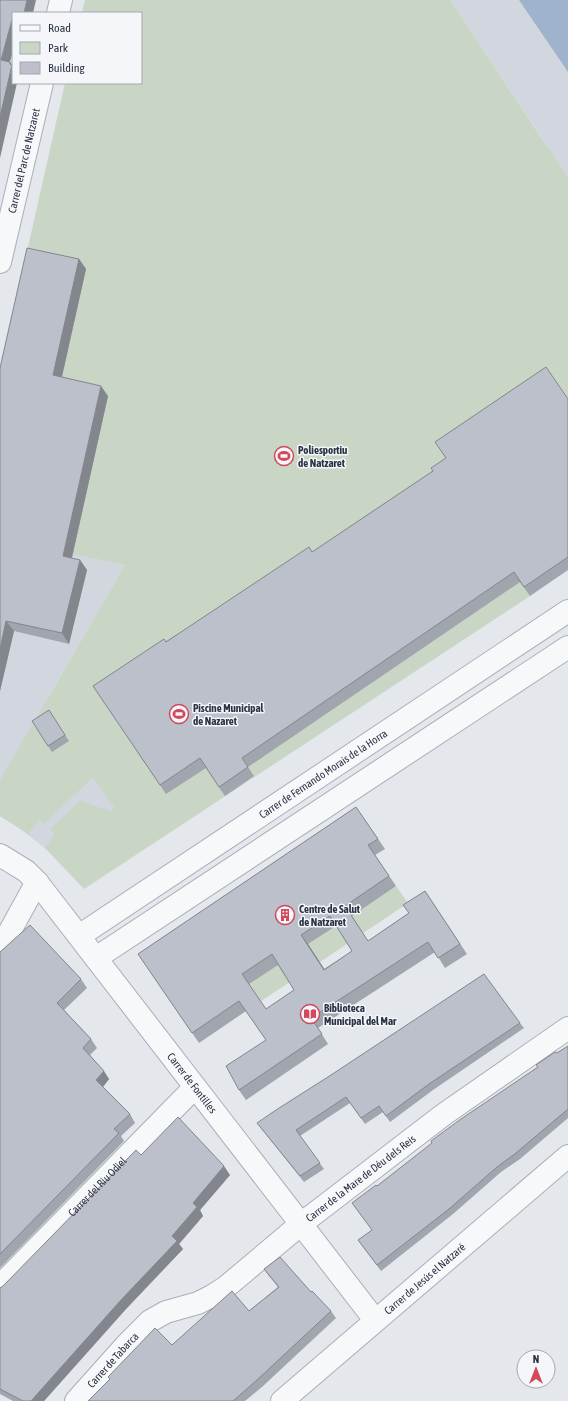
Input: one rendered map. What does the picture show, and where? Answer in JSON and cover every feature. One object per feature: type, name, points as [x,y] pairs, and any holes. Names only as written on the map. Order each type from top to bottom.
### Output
[{"type":"street","points":[[58,12],[61,0]]},
{"type":"street","name":"Carrer del Parc de Natzaret","points":[[0,262],[42,84]]},
{"type":"street","name":"Carrer de Fernando Morais de la Horra","points":[[79,936],[568,611]]},
{"type":"street","points":[[96,958],[568,647]]},
{"type":"street","name":"Carrer de Fontilles","points":[[0,855],[26,871],[37,882],[194,1088],[375,1320]]},
{"type":"street","points":[[0,949],[37,882]]},
{"type":"street","name":"Carrer de la Mare de Déu dels Reis","points":[[150,1321],[166,1312],[198,1303],[226,1287],[301,1224],[444,1115],[568,1028]]},
{"type":"street","name":"Carrer del Riu Odiel","points":[[0,1286],[194,1088]]},
{"type":"street","name":"Carrer de Jesús el Natzaré","points":[[282,1401],[568,1156]]},
{"type":"street","name":"Carrer de Tabarca","points":[[76,1401],[127,1344],[150,1321]]},
{"type":"shaded area","points":[[450,0],[568,0],[568,183],[550,156],[546,144]]},
{"type":"shaded area","points":[[0,540],[125,565],[45,702],[114,808],[50,852],[19,828],[0,816]]},
{"type":"green space","name":"Poliesportiu de Natzaret","points":[[85,0],[450,0],[568,178],[568,567],[530,596],[84,889],[45,848],[55,834],[50,829],[80,801],[110,811],[114,808],[93,777],[44,824],[39,820],[28,834],[0,816],[0,780],[125,565],[0,540],[0,371],[65,84],[142,84],[142,12],[82,12]]},
{"type":"green space","points":[[396,886],[408,903],[320,962],[308,944]]},
{"type":"green space","points":[[284,960],[296,978],[261,1001],[249,984]]},
{"type":"water","points":[[519,0],[568,0],[568,72]]},
{"type":"building","points":[[0,0],[27,0],[24,12],[12,12],[12,20],[1,60],[10,62],[12,65],[0,117]]},
{"type":"building","points":[[27,248],[79,259],[53,375],[101,386],[63,556],[80,560],[62,633],[6,621],[0,649],[0,368]]},
{"type":"building","points":[[546,367],[568,399],[568,557],[524,587],[514,572],[242,758],[248,767],[219,787],[200,758],[160,785],[93,686],[164,639],[166,642],[309,547],[312,552],[433,471],[431,468],[446,458],[435,442]]},
{"type":"building","points":[[49,710],[65,735],[48,746],[32,721]]},
{"type":"building","points":[[356,807],[378,839],[368,845],[389,876],[345,906],[368,941],[409,913],[403,905],[425,891],[460,944],[438,958],[428,942],[311,1018],[322,1034],[239,1090],[226,1066],[266,1040],[239,1001],[192,1033],[138,954]],"holes":[[[330,916],[352,951],[324,970],[301,935]],[[272,954],[294,990],[266,1009],[242,974]]]},
{"type":"building","points":[[30,925],[81,979],[57,1003],[91,1039],[83,1048],[104,1071],[96,1080],[130,1114],[114,1129],[119,1133],[0,1254],[0,952]]},
{"type":"building","points":[[484,974],[520,1023],[429,1084],[386,1116],[379,1106],[361,1118],[346,1097],[296,1130],[320,1163],[300,1176],[257,1123]]},
{"type":"building","points":[[568,1046],[568,1109],[497,1167],[449,1209],[377,1265],[358,1240],[372,1230],[352,1203],[376,1185],[377,1186],[432,1143],[431,1141],[461,1119],[538,1067],[536,1065],[555,1052],[557,1053]]},
{"type":"building","points":[[178,1117],[224,1166],[193,1203],[197,1207],[172,1236],[177,1241],[121,1300],[31,1401],[23,1401],[0,1389],[0,1288],[136,1150],[141,1155]]},
{"type":"building","points":[[280,1257],[311,1292],[312,1291],[331,1311],[233,1401],[88,1401],[110,1379],[108,1377],[155,1328],[172,1345],[232,1291],[249,1311],[279,1287],[264,1269]]},
{"type":"place","name":"Poliesportiu de Natzaret","points":[[284,456]]},
{"type":"place","name":"Piscine Municipal de Nazaret","points":[[179,714]]},
{"type":"place","name":"Centre de Salut de Natzaret","points":[[285,915]]},
{"type":"place","name":"Biblioteca Municipal del Mar","points":[[310,1014]]}]
